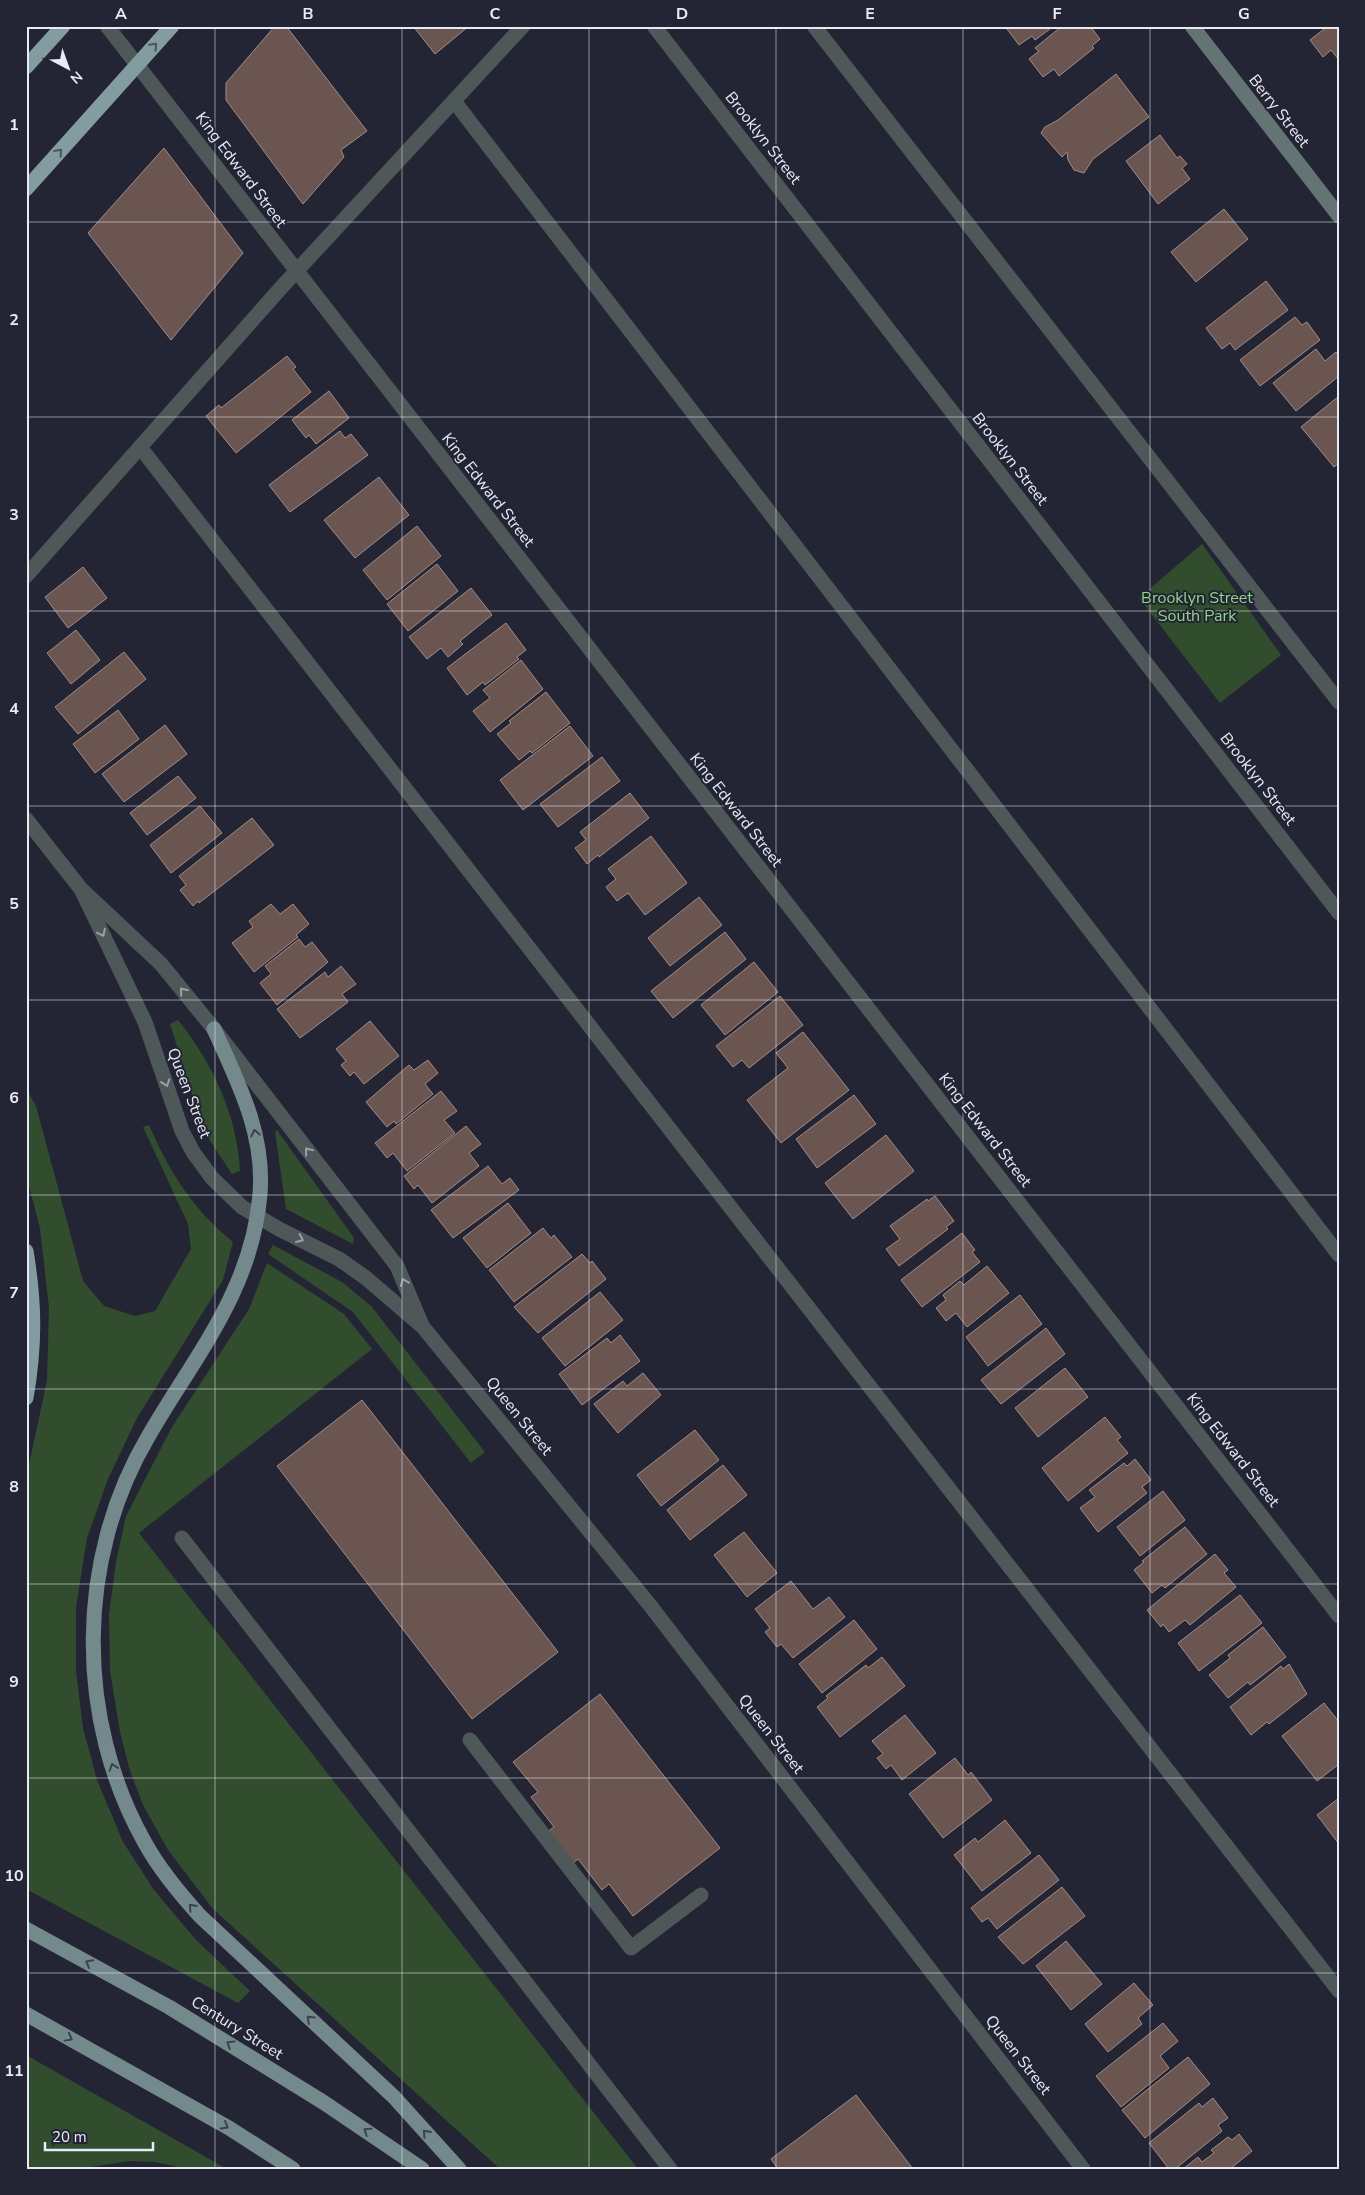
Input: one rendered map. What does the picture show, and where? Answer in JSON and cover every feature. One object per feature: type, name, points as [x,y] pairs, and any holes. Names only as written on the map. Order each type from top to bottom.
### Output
[{"type":"highway","points":[[26,67],[64,26]]},
{"type":"highway","points":[[26,189],[172,26]]},
{"type":"highway","points":[[26,1251],[34,1318],[26,1398]]},
{"type":"main road","points":[[214,1029],[245,1096],[252,1120],[259,1156],[260,1193],[257,1216],[243,1271],[222,1318],[147,1438],[112,1515],[103,1546],[94,1602],[93,1661],[102,1724],[109,1755],[130,1814],[145,1844],[180,1893],[200,1916],[394,2097],[459,2169]]},
{"type":"main road","name":"Century Street","points":[[26,1929],[170,2006],[323,2102],[422,2169]]},
{"type":"main road","points":[[26,2014],[229,2128],[293,2169]]},
{"type":"street","name":"King Edward Street","points":[[107,26],[1339,1616]]},
{"type":"street","points":[[26,576],[296,271],[523,26]]},
{"type":"street","name":"Brooklyn Street","points":[[654,26],[1339,912]]},
{"type":"street","points":[[814,26],[1339,702]]},
{"type":"street","name":"Berry Street","points":[[1192,26],[1339,216]]},
{"type":"street","points":[[454,101],[1339,1255]]},
{"type":"street","points":[[140,447],[1339,1991]]},
{"type":"street","name":"Queen Street","points":[[26,819],[81,889],[161,964],[214,1029],[397,1266],[423,1327]]},
{"type":"street","name":"Queen Street","points":[[81,889],[144,1022],[182,1131],[193,1152],[220,1188],[257,1216],[339,1259],[366,1278],[423,1327],[649,1604],[1083,2169]]},
{"type":"street","points":[[182,1538],[670,2169]]},
{"type":"street","points":[[470,1740],[631,1948],[701,1895]]},
{"type":"green space","name":"Brooklyn Street South Park","points":[[1202,544],[1281,655],[1220,703],[1139,598]]},
{"type":"green space","points":[[178,1020],[202,1054],[221,1091],[234,1130],[240,1171],[232,1174],[203,1130],[170,1024]]},
{"type":"green space","points":[[26,1088],[36,1106],[83,1281],[104,1306],[135,1316],[155,1311],[191,1249],[188,1224],[143,1127],[149,1125],[165,1159],[194,1203],[233,1242],[223,1280],[137,1418],[108,1479],[87,1538],[76,1607],[76,1671],[83,1728],[97,1780],[123,1842],[154,1890],[196,1940],[250,1991],[238,2003],[26,1889],[26,1479],[47,1380],[49,1308],[40,1228],[26,1175]]},
{"type":"green space","points":[[277,1130],[354,1238],[353,1244],[286,1209],[275,1132]]},
{"type":"green space","points":[[273,1245],[342,1282],[371,1306],[485,1452],[471,1463],[353,1312],[268,1254]]},
{"type":"green space","points":[[267,1263],[344,1314],[372,1349],[139,1533],[638,2169],[500,2169],[213,1909],[168,1850],[143,1805],[130,1771],[120,1732],[110,1671],[109,1614],[116,1562],[126,1516],[172,1427],[249,1309]]},
{"type":"green space","points":[[26,2055],[227,2169],[187,2169],[155,2162],[129,2161],[78,2169],[26,2169]]},
{"type":"building","points":[[275,26],[286,26],[367,131],[341,150],[344,157],[303,204],[226,100],[226,83]]},
{"type":"building","points":[[413,26],[469,26],[435,54]]},
{"type":"building","points":[[1011,26],[1054,26],[1035,40],[1032,36],[1019,45],[1007,29]]},
{"type":"building","points":[[1062,26],[1090,26],[1100,39],[1092,46],[1094,48],[1059,76],[1054,69],[1043,77],[1029,59],[1039,51],[1035,48]]},
{"type":"building","points":[[1328,26],[1339,26],[1339,60],[1331,50],[1323,57],[1310,40]]},
{"type":"building","points":[[1116,74],[1149,117],[1093,159],[1084,173],[1074,170],[1068,160],[1067,152],[1062,157],[1041,133],[1045,127],[1058,120]]},
{"type":"building","points":[[1160,135],[1177,158],[1180,156],[1187,164],[1182,168],[1190,179],[1158,204],[1126,161]]},
{"type":"building","points":[[164,148],[243,253],[171,340],[88,233]]},
{"type":"building","points":[[1224,209],[1248,239],[1196,282],[1171,252]]},
{"type":"building","points":[[1266,281],[1288,310],[1235,350],[1230,343],[1222,349],[1206,328]]},
{"type":"building","points":[[1295,317],[1302,325],[1307,322],[1320,340],[1260,386],[1240,360]]},
{"type":"building","points":[[1316,349],[1325,361],[1336,352],[1339,356],[1339,376],[1296,411],[1273,383]]},
{"type":"building","points":[[287,356],[296,367],[293,369],[311,392],[236,453],[206,416],[219,405],[221,408]]},
{"type":"building","points":[[329,391],[349,418],[316,444],[309,435],[306,438],[292,420]]},
{"type":"building","points":[[1339,396],[1339,463],[1334,467],[1301,427]]},
{"type":"building","points":[[340,431],[345,438],[351,434],[368,455],[290,512],[269,485]]},
{"type":"building","points":[[379,477],[409,515],[355,558],[324,520]]},
{"type":"building","points":[[417,526],[441,556],[387,600],[363,570]]},
{"type":"building","points":[[437,564],[458,591],[408,631],[387,604]]},
{"type":"building","points":[[83,567],[107,598],[68,628],[45,597]]},
{"type":"building","points":[[471,588],[492,615],[460,641],[463,644],[448,657],[441,648],[427,659],[409,637]]},
{"type":"building","points":[[506,623],[526,650],[517,657],[519,659],[485,685],[483,682],[467,695],[447,668]]},
{"type":"building","points":[[76,630],[100,660],[71,684],[47,653]]},
{"type":"building","points":[[124,652],[146,679],[78,734],[55,707]]},
{"type":"building","points":[[521,660],[543,689],[490,732],[473,711],[490,698],[483,690]]},
{"type":"building","points":[[546,692],[570,723],[532,753],[530,751],[519,760],[497,734],[511,723],[509,721]]},
{"type":"building","points":[[118,710],[139,739],[95,773],[73,744]]},
{"type":"building","points":[[165,725],[187,754],[124,802],[102,774]]},
{"type":"building","points":[[570,726],[593,756],[523,810],[500,780]]},
{"type":"building","points":[[602,757],[620,781],[558,827],[540,804]]},
{"type":"building","points":[[178,776],[196,798],[147,835],[130,813]]},
{"type":"building","points":[[630,793],[649,818],[599,857],[598,855],[587,864],[575,848],[586,840],[580,832]]},
{"type":"building","points":[[200,806],[222,833],[171,873],[150,845]]},
{"type":"building","points":[[252,818],[274,845],[193,906],[180,890],[186,885],[179,876]]},
{"type":"building","points":[[651,836],[687,883],[645,915],[628,893],[617,901],[606,887],[616,879],[608,869]]},
{"type":"building","points":[[699,897],[722,925],[670,966],[648,938]]},
{"type":"building","points":[[271,904],[280,914],[293,904],[309,924],[296,935],[298,937],[254,972],[232,943],[253,927],[249,921]]},
{"type":"building","points":[[725,932],[746,959],[673,1018],[651,991]]},
{"type":"building","points":[[299,939],[305,947],[312,942],[328,962],[277,1005],[260,983],[271,974],[265,966]]},
{"type":"building","points":[[754,962],[778,992],[725,1035],[701,1005]]},
{"type":"building","points":[[341,966],[356,984],[342,994],[348,1002],[300,1038],[277,1009],[325,972],[328,977]]},
{"type":"building","points":[[780,996],[803,1025],[749,1068],[742,1060],[733,1067],[716,1046]]},
{"type":"building","points":[[370,1021],[399,1056],[364,1084],[354,1072],[350,1076],[341,1065],[346,1061],[336,1049]]},
{"type":"building","points":[[803,1032],[849,1090],[781,1143],[747,1100],[788,1068],[776,1053]]},
{"type":"building","points":[[428,1060],[438,1073],[425,1084],[433,1094],[396,1124],[394,1121],[387,1127],[366,1102],[409,1065],[414,1070]]},
{"type":"building","points":[[441,1091],[457,1111],[444,1120],[455,1133],[407,1171],[393,1153],[387,1158],[375,1143]]},
{"type":"building","points":[[854,1095],[876,1124],[817,1168],[796,1139]]},
{"type":"building","points":[[466,1126],[481,1144],[469,1153],[479,1166],[432,1203],[418,1185],[414,1189],[404,1176]]},
{"type":"building","points":[[886,1135],[914,1171],[853,1219],[825,1183]]},
{"type":"building","points":[[488,1166],[502,1184],[510,1178],[519,1190],[453,1238],[431,1210]]},
{"type":"building","points":[[935,1196],[954,1221],[946,1227],[948,1229],[899,1266],[886,1249],[900,1239],[890,1226],[927,1199],[928,1201]]},
{"type":"building","points":[[508,1203],[531,1233],[487,1268],[463,1238]]},
{"type":"building","points":[[543,1228],[551,1238],[554,1235],[572,1257],[514,1302],[489,1270]]},
{"type":"building","points":[[962,1233],[975,1250],[972,1252],[980,1262],[922,1307],[901,1280]]},
{"type":"building","points":[[582,1254],[590,1263],[592,1261],[606,1279],[538,1333],[514,1307]]},
{"type":"building","points":[[987,1266],[1009,1293],[967,1327],[956,1313],[946,1321],[936,1308],[946,1300],[943,1295],[960,1281],[964,1285]]},
{"type":"building","points":[[600,1292],[623,1320],[565,1366],[542,1338]]},
{"type":"building","points":[[1020,1295],[1042,1324],[988,1366],[966,1337]]},
{"type":"building","points":[[1046,1328],[1065,1354],[1001,1404],[981,1380]]},
{"type":"building","points":[[620,1335],[640,1361],[582,1405],[559,1374],[607,1338],[611,1343]]},
{"type":"building","points":[[1065,1368],[1088,1397],[1038,1437],[1015,1408]]},
{"type":"building","points":[[643,1373],[661,1395],[618,1433],[594,1404],[623,1381],[627,1386]]},
{"type":"building","points":[[362,1400],[558,1652],[472,1719],[277,1466]]},
{"type":"building","points":[[1105,1417],[1121,1437],[1117,1440],[1128,1453],[1068,1501],[1042,1468]]},
{"type":"building","points":[[695,1430],[719,1460],[661,1506],[637,1475]]},
{"type":"building","points":[[1135,1459],[1151,1480],[1142,1487],[1147,1493],[1098,1532],[1080,1508],[1095,1497],[1089,1490],[1124,1463],[1127,1466]]},
{"type":"building","points":[[723,1465],[747,1495],[690,1540],[667,1510]]},
{"type":"building","points":[[1163,1491],[1185,1520],[1140,1556],[1117,1527]]},
{"type":"building","points":[[1185,1527],[1207,1554],[1165,1588],[1162,1585],[1152,1593],[1134,1570],[1144,1562],[1142,1561]]},
{"type":"building","points":[[744,1532],[777,1573],[747,1597],[714,1555]]},
{"type":"building","points":[[1215,1554],[1228,1570],[1224,1573],[1236,1587],[1190,1625],[1185,1620],[1169,1632],[1163,1624],[1161,1627],[1147,1610]]},
{"type":"building","points":[[791,1581],[813,1609],[829,1597],[845,1617],[793,1658],[781,1644],[777,1647],[765,1632],[770,1628],[755,1609]]},
{"type":"building","points":[[1240,1595],[1262,1623],[1199,1671],[1178,1643]]},
{"type":"building","points":[[854,1620],[877,1649],[822,1693],[799,1664]]},
{"type":"building","points":[[1263,1627],[1286,1657],[1250,1685],[1248,1682],[1228,1698],[1209,1675],[1230,1658],[1228,1655]]},
{"type":"building","points":[[882,1657],[905,1686],[840,1737],[817,1707],[828,1698],[826,1696],[866,1665],[868,1668]]},
{"type":"building","points":[[1289,1664],[1307,1694],[1269,1724],[1267,1722],[1251,1735],[1230,1707],[1281,1666],[1283,1669]]},
{"type":"building","points":[[600,1694],[720,1848],[633,1916],[609,1884],[602,1890],[578,1859],[571,1865],[546,1833],[554,1827],[531,1797],[538,1792],[513,1762]]},
{"type":"building","points":[[1324,1703],[1339,1722],[1339,1764],[1317,1781],[1282,1736]]},
{"type":"building","points":[[905,1715],[936,1753],[902,1780],[891,1765],[886,1769],[877,1758],[883,1754],[872,1741]]},
{"type":"building","points":[[955,1758],[968,1775],[971,1772],[992,1800],[943,1838],[909,1794]]},
{"type":"building","points":[[1339,1798],[1339,1844],[1317,1815]]},
{"type":"building","points":[[1005,1820],[1031,1853],[982,1891],[954,1855],[975,1838],[978,1842]]},
{"type":"building","points":[[1039,1855],[1059,1880],[997,1929],[988,1918],[982,1922],[971,1908]]},
{"type":"building","points":[[1062,1887],[1085,1916],[1023,1964],[998,1937]]},
{"type":"building","points":[[1066,1941],[1102,1984],[1071,2010],[1036,1966]]},
{"type":"building","points":[[1134,1983],[1153,2005],[1138,2018],[1142,2024],[1108,2052],[1085,2024]]},
{"type":"building","points":[[1163,2023],[1178,2041],[1160,2056],[1169,2068],[1121,2107],[1096,2076]]},
{"type":"building","points":[[1188,2057],[1210,2084],[1145,2138],[1122,2110]]},
{"type":"building","points":[[856,2095],[913,2169],[778,2169],[771,2159]]},
{"type":"building","points":[[1213,2098],[1228,2118],[1218,2125],[1222,2131],[1175,2169],[1169,2169],[1149,2143],[1199,2103],[1202,2107]]},
{"type":"building","points":[[1239,2134],[1252,2151],[1230,2169],[1183,2169],[1198,2157],[1202,2162],[1214,2153],[1211,2150],[1228,2137],[1232,2140]]}]
